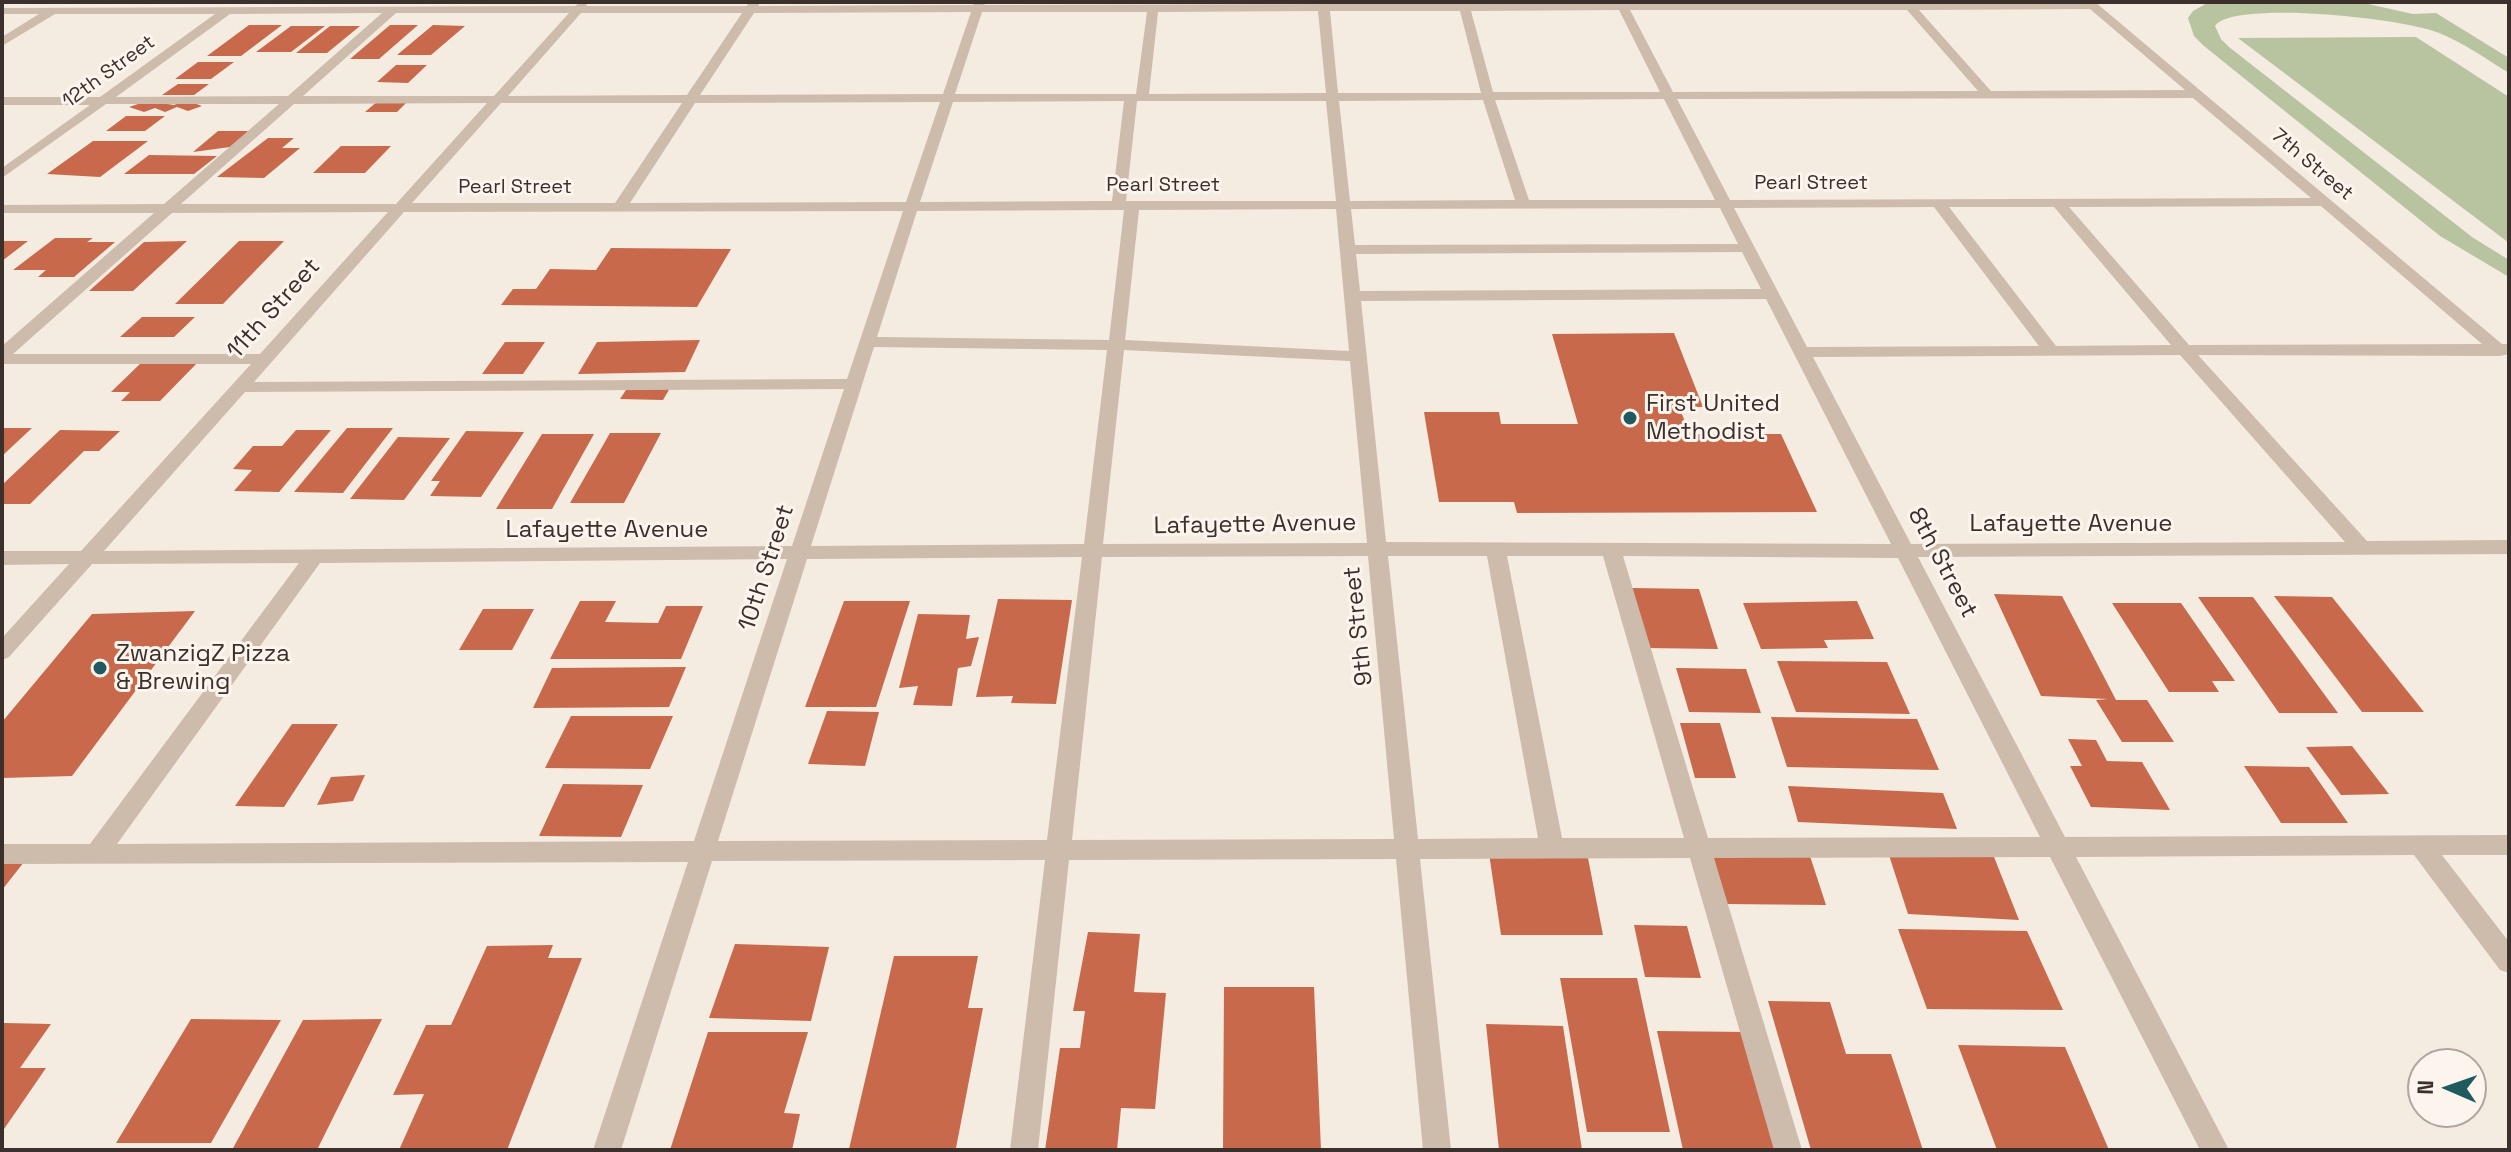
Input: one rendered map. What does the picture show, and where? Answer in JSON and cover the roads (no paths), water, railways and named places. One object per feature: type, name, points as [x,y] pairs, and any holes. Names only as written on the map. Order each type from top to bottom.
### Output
[{"type":"street","name":"12th Street","points":[[2,174],[239,2]]},
{"type":"street","points":[[1464,4],[1488,97],[1524,205]]},
{"type":"street","name":"8th Street","points":[[1621,4],[2215,1150]]},
{"type":"street","points":[[2,11],[226,11],[398,6],[2091,4]]},
{"type":"street","name":"7th Street","points":[[2091,4],[2505,352]]},
{"type":"street","name":"9th Street","points":[[1323,5],[1437,1150]]},
{"type":"street","points":[[2,357],[398,6]]},
{"type":"street","name":"11th Street","points":[[2,652],[581,6]]},
{"type":"street","points":[[619,208],[753,6]]},
{"type":"street","name":"10th Street","points":[[607,1150],[867,342],[979,6]]},
{"type":"street","points":[[1024,1150],[1117,345],[1125,207],[1137,98],[1157,6]]},
{"type":"street","points":[[1910,6],[1986,92]]},
{"type":"street","points":[[2,42],[52,11]]},
{"type":"street","points":[[2,101],[1331,98],[1986,92],[2196,94]]},
{"type":"street","name":"Pearl Street","points":[[2,209],[2325,202]]},
{"type":"street","points":[[2058,203],[2184,350],[2362,548]]},
{"type":"street","points":[[1939,204],[2051,351]]},
{"type":"street","points":[[1346,250],[1746,248]]},
{"type":"street","points":[[1351,296],[1770,294]]},
{"type":"street","points":[[867,342],[1117,345],[1358,356]]},
{"type":"street","points":[[1801,352],[2505,352]]},
{"type":"street","points":[[2,357],[264,359]]},
{"type":"street","points":[[239,387],[854,384]]},
{"type":"street","name":"Lafayette Avenue","points":[[2,558],[1378,549],[1907,551],[2509,547]]},
{"type":"street","points":[[1496,550],[1552,849]]},
{"type":"street","points":[[1611,550],[1788,1150]]},
{"type":"street","points":[[96,854],[314,557]]},
{"type":"street","points":[[2420,845],[2509,962]]},
{"type":"street","points":[[2,854],[2509,845]]},
{"type":"place","name":"First United Methodist","points":[[1630,418]]},
{"type":"place","name":"ZwanzigZ Pizza & Brewing","points":[[100,668]]}]
